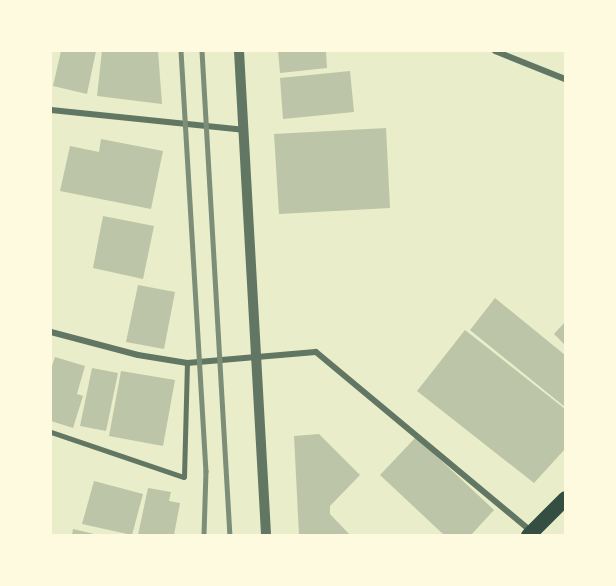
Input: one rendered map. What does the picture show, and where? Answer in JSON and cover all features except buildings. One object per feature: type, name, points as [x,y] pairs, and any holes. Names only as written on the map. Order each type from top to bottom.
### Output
[{"type":"main road","points":[[529,533],[565,498]]},
{"type":"street","points":[[239,51],[266,535]]},
{"type":"street","points":[[495,51],[565,79]]},
{"type":"street","points":[[51,110],[243,130]]},
{"type":"street","points":[[51,332],[138,356],[187,363],[316,352],[529,533]]},
{"type":"lane","points":[[51,432],[184,477],[187,363]]},
{"type":"railway","points":[[181,51],[206,471],[204,535]]},
{"type":"railway","points":[[202,51],[230,535]]}]
